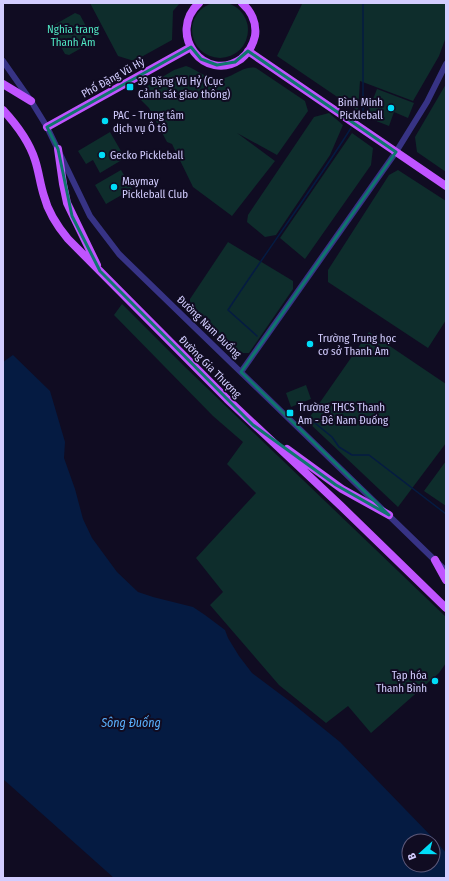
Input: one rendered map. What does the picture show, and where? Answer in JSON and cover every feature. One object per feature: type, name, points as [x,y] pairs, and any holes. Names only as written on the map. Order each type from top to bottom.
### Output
[{"type":"main road","points":[[199,3],[191,12],[187,23],[186,34],[191,47],[201,59],[217,65],[235,62],[244,56],[254,38],[255,28],[250,13],[242,3]]},
{"type":"main road","name":"Phố Đặng Vũ Hỷ","points":[[46,127],[191,47]]},
{"type":"main road","points":[[248,51],[446,186]]},
{"type":"main road","points":[[3,84],[31,101]]},
{"type":"main road","name":"Đường Gia Thượng","points":[[3,110],[18,129],[30,148],[35,160],[44,198],[52,215],[68,239],[253,425],[341,506],[446,608]]},
{"type":"main road","points":[[58,149],[63,184],[72,216],[100,271]]},
{"type":"main road","points":[[253,425],[354,497],[389,515]]},
{"type":"main road","points":[[435,560],[446,580]]},
{"type":"street","name":"Đường Nam Đuống","points":[[3,61],[31,101],[46,127],[90,216],[119,254],[446,571]]},
{"type":"street","points":[[241,372],[396,152],[427,102],[446,64]]},
{"type":"highlighted area","points":[[191,47],[201,59],[217,65],[235,62],[248,51],[396,152],[241,372],[389,515],[336,485],[253,425],[100,271],[72,216],[58,149],[47,127]]},
{"type":"green space","points":[[214,2],[226,2],[240,10],[248,24],[246,41],[240,50],[226,58],[214,58],[204,53],[197,46],[192,36],[192,24],[197,14],[204,7]]},
{"type":"green space","points":[[90,3],[180,3],[173,11],[172,40],[134,61],[118,56]]},
{"type":"green space","points":[[298,3],[446,3],[446,37],[439,56],[413,101],[360,81],[358,111],[277,56],[302,4]]},
{"type":"green space","name":"Nghĩa trang Thanh Am","points":[[75,13],[80,15],[94,41],[69,55],[65,54],[52,31],[54,25]]},
{"type":"green space","points":[[186,66],[207,77],[215,79],[226,78],[246,69],[256,68],[305,101],[308,111],[277,155],[237,133],[275,161],[232,216],[193,187],[172,144],[167,142],[149,108],[141,100],[144,88],[174,70]]},
{"type":"green space","points":[[446,84],[446,172],[417,152],[415,137]]},
{"type":"green space","name":"Bình Minh Pickleball","points":[[377,89],[414,103],[408,118],[394,112],[389,126],[366,117]]},
{"type":"green space","points":[[329,113],[343,125],[330,155],[276,235],[265,237],[247,222],[248,215],[314,117]]},
{"type":"green space","name":"Gecko Pickleball","points":[[110,132],[125,158],[100,173],[93,160],[86,164],[78,151]]},
{"type":"green space","points":[[352,133],[373,148],[371,165],[305,259],[280,238]]},
{"type":"green space","name":"Maymay Pickleball Club","points":[[121,170],[132,189],[106,204],[95,185]]},
{"type":"green space","points":[[398,170],[446,201],[446,320],[428,348],[328,282],[328,270],[389,175]]},
{"type":"green space","points":[[228,242],[293,281],[293,289],[249,353],[235,353],[190,310],[190,299]]},
{"type":"green space","points":[[122,304],[185,367],[446,617],[446,663],[439,673],[371,733],[348,706],[326,723],[279,685],[210,605],[223,592],[196,558],[256,493],[227,464],[243,442],[213,416],[114,315]]},
{"type":"green space","points":[[369,332],[446,384],[446,443],[398,507],[307,421]]},
{"type":"green space","points":[[306,385],[311,399],[291,407],[286,393]]},
{"type":"green space","points":[[446,461],[446,506],[424,491]]},
{"type":"water","name":"Sông Đuống","points":[[13,355],[50,391],[65,442],[64,458],[75,489],[83,519],[92,538],[117,572],[138,592],[193,607],[225,630],[239,656],[252,673],[340,742],[428,833],[401,833],[401,873],[441,873],[441,847],[446,853],[446,878],[114,878],[3,779],[3,362]]},
{"type":"waterway","points":[[363,3],[363,114]]},
{"type":"waterway","points":[[257,336],[228,310],[351,128]]},
{"type":"waterway","points":[[304,417],[310,419],[332,437],[339,447],[352,455],[369,455],[446,514]]},
{"type":"place","name":"39 Đặng Vũ Hỷ (Cục Cảnh sát giao thông)","points":[[130,87]]},
{"type":"place","name":"Bình Minh Pickleball","points":[[391,108]]},
{"type":"place","name":"PAC - Trung tâm dịch vụ Ô tô","points":[[105,121]]},
{"type":"place","name":"Gecko Pickleball","points":[[102,155]]},
{"type":"place","name":"Maymay Pickleball Club","points":[[114,187]]},
{"type":"place","name":"Trường Trung học cơ sở Thanh Am","points":[[310,344]]},
{"type":"place","name":"Trường THCS Thanh Am - Đê Nam Đuống","points":[[290,413]]},
{"type":"place","name":"Tạp hóa Thanh Bình","points":[[435,681]]}]
